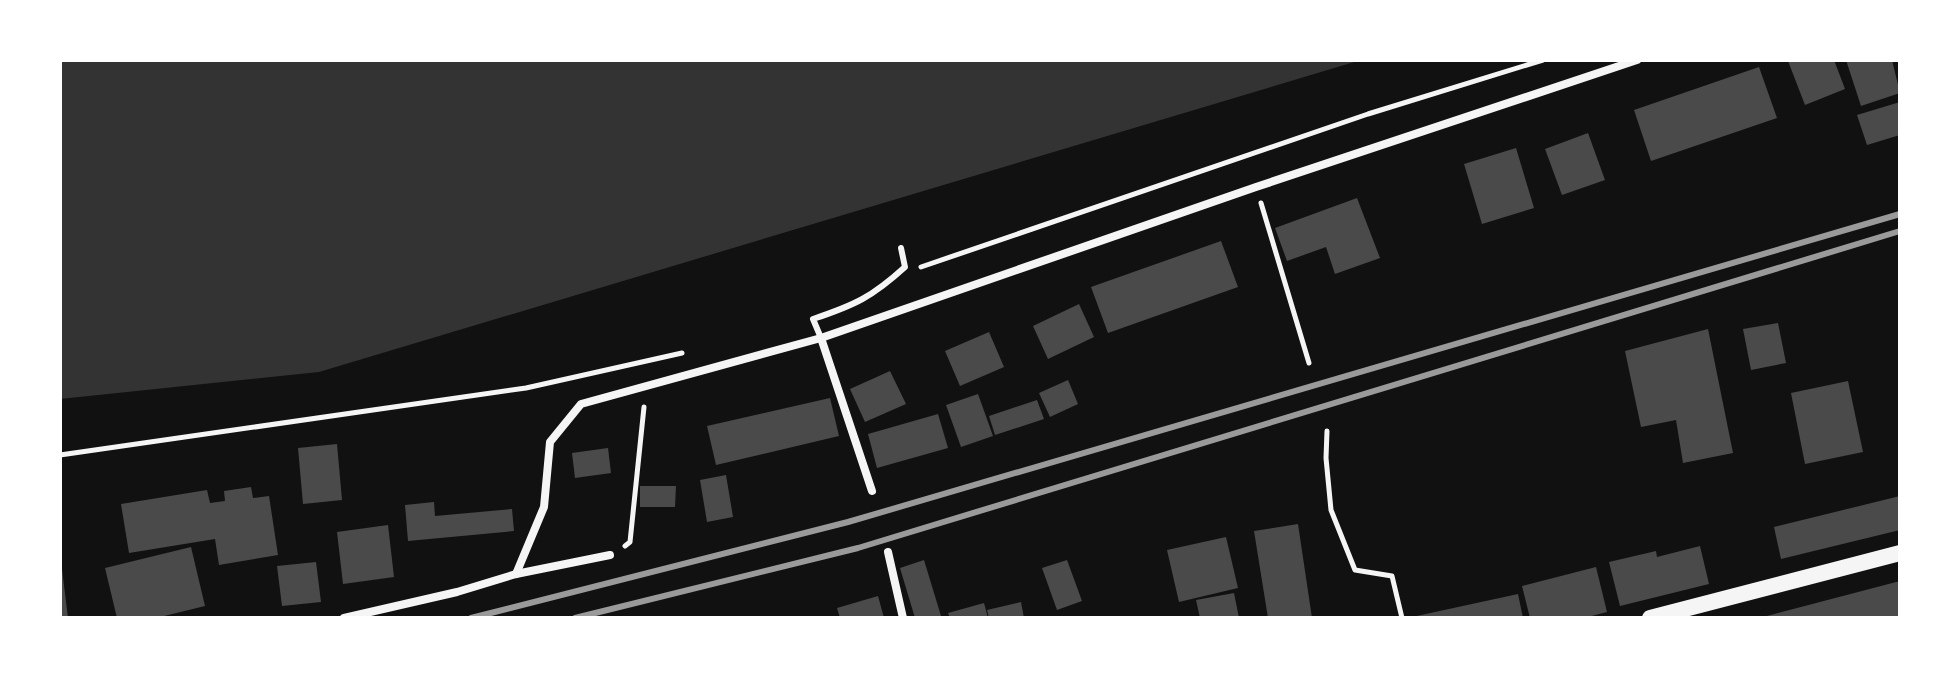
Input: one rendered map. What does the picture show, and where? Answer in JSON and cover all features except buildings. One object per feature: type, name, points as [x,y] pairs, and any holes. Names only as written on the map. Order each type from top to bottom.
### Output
[{"type":"main road","points":[[1650,618],[1900,553]]},
{"type":"street","points":[[516,574],[544,507],[550,442],[581,404],[821,338],[1256,187],[1637,60]]},
{"type":"street","points":[[821,338],[872,491]]},
{"type":"street","points":[[888,552],[903,618]]},
{"type":"street","points":[[344,618],[457,592],[516,574],[610,555]]},
{"type":"lane","points":[[821,338],[813,319],[856,305],[883,288],[905,267],[901,248]]},
{"type":"path","points":[[894,277],[1368,114],[1543,60]]},
{"type":"path","points":[[1256,187],[1309,363]]},
{"type":"path","points":[[60,455],[526,388],[596,373]]},
{"type":"path","points":[[610,555],[630,542],[646,386]]},
{"type":"path","points":[[1327,431],[1331,510],[1355,570],[1392,576],[1402,618]]},
{"type":"shaded area","points":[[60,60],[1361,60],[319,372],[60,399]]},
{"type":"railway","points":[[471,618],[848,522],[1900,214]]},
{"type":"railway","points":[[575,618],[858,548],[1900,231]]}]
